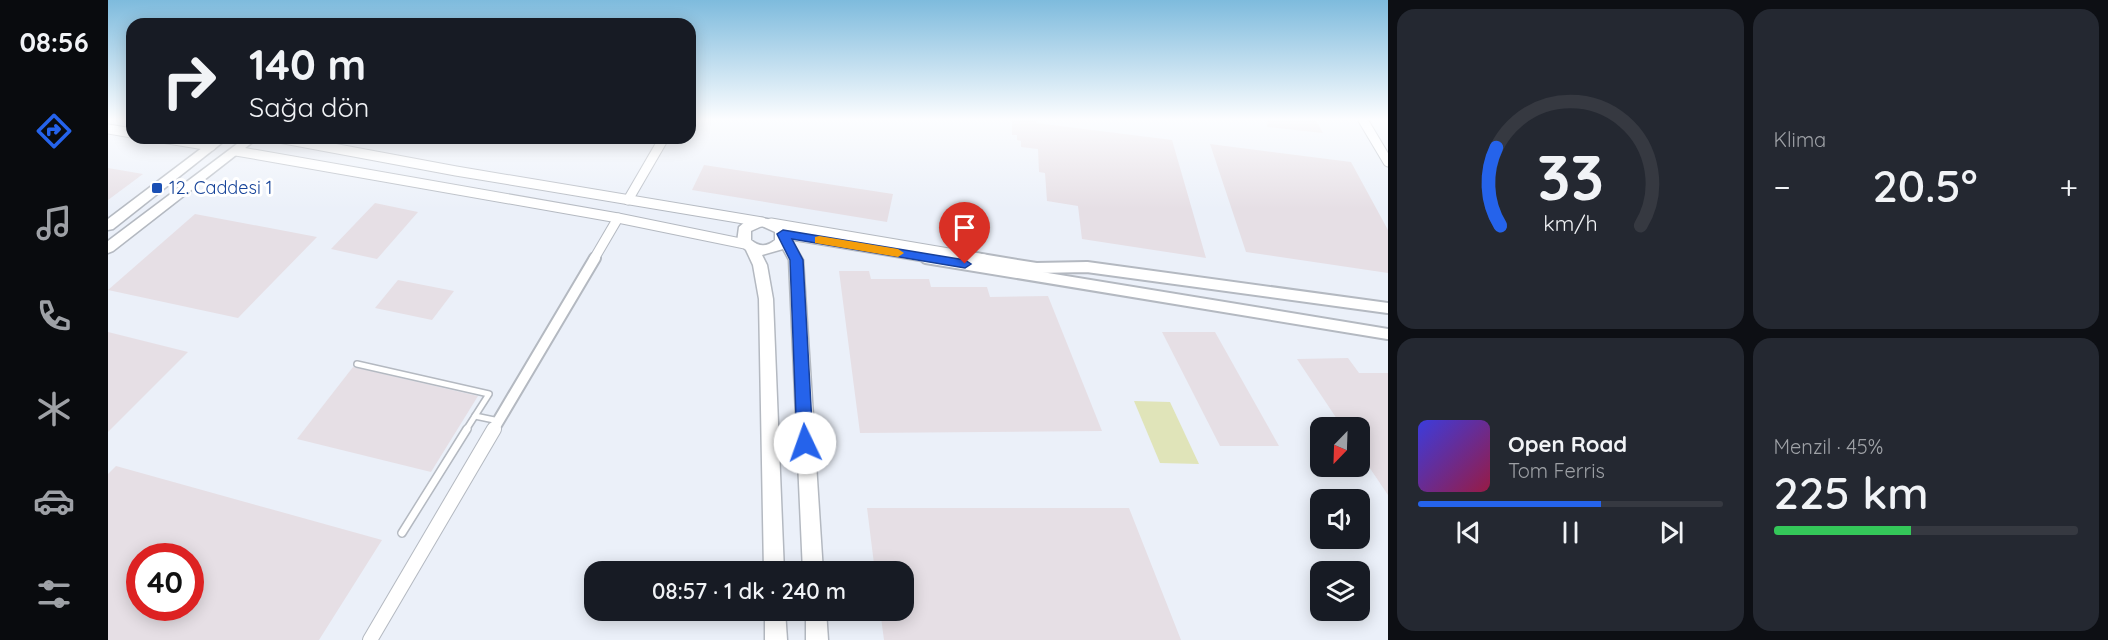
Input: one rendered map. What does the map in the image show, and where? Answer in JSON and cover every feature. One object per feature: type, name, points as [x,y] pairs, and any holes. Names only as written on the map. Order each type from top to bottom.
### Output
[{"type":"street","points":[[108,226],[206,150]]},
{"type":"street","points":[[346,150],[628,200],[1036,268],[1087,267],[1388,308]]},
{"type":"street","points":[[628,200],[657,150]]},
{"type":"street","points":[[108,248],[236,151],[618,218],[770,250],[779,245],[783,236]]},
{"type":"street","points":[[370,640],[618,218]]},
{"type":"street","points":[[774,561],[766,299],[760,265],[742,238],[744,230],[751,224],[765,222],[778,227],[796,260],[812,561]]},
{"type":"street","points":[[783,236],[1388,334]]},
{"type":"street","points":[[775,621],[776,640]]},
{"type":"street","points":[[817,621],[818,640]]},
{"type":"lane","points":[[357,364],[489,394],[402,533]]},
{"type":"lane","points":[[475,416],[499,421]]},
{"type":"shaded area","points":[[108,150],[1388,150],[1388,640],[108,640]]},
{"type":"green space","points":[[1134,401],[1170,402],[1199,464],[1160,463]]},
{"type":"building","points":[[1038,150],[1175,150],[1206,258],[1082,239],[1078,206],[1047,201],[1045,173],[1039,172]]},
{"type":"building","points":[[1212,150],[1256,150],[1351,162],[1388,230],[1388,273],[1246,252]]},
{"type":"building","points":[[704,165],[893,194],[887,222],[692,190]]},
{"type":"building","points":[[108,168],[143,174],[108,200]]},
{"type":"building","points":[[375,203],[418,212],[377,259],[331,249]]},
{"type":"building","points":[[195,214],[317,237],[238,318],[108,290]]},
{"type":"building","points":[[839,271],[869,271],[871,279],[929,279],[931,287],[987,287],[990,297],[1048,296],[1102,431],[860,433]]},
{"type":"building","points":[[398,280],[454,291],[432,320],[375,308]]},
{"type":"building","points":[[108,332],[188,352],[108,432]]},
{"type":"building","points":[[1162,332],[1215,332],[1279,446],[1220,446]]},
{"type":"building","points":[[1348,358],[1359,373],[1388,373],[1388,495],[1370,468],[1370,417],[1336,417],[1297,359]]},
{"type":"building","points":[[353,367],[478,396],[431,472],[297,439]]},
{"type":"building","points":[[116,466],[382,540],[319,640],[108,640],[108,474]]},
{"type":"building","points":[[867,508],[1129,508],[1181,640],[884,640],[881,621],[914,621],[914,561],[874,561]]},
{"type":"slow traffic","points":[[819,240],[898,253]]},
{"type":"place","name":"12. Caddesi 1","points":[[157,188]]},
{"type":"route","points":[[805,443],[796,260],[783,234],[965,264]]}]
